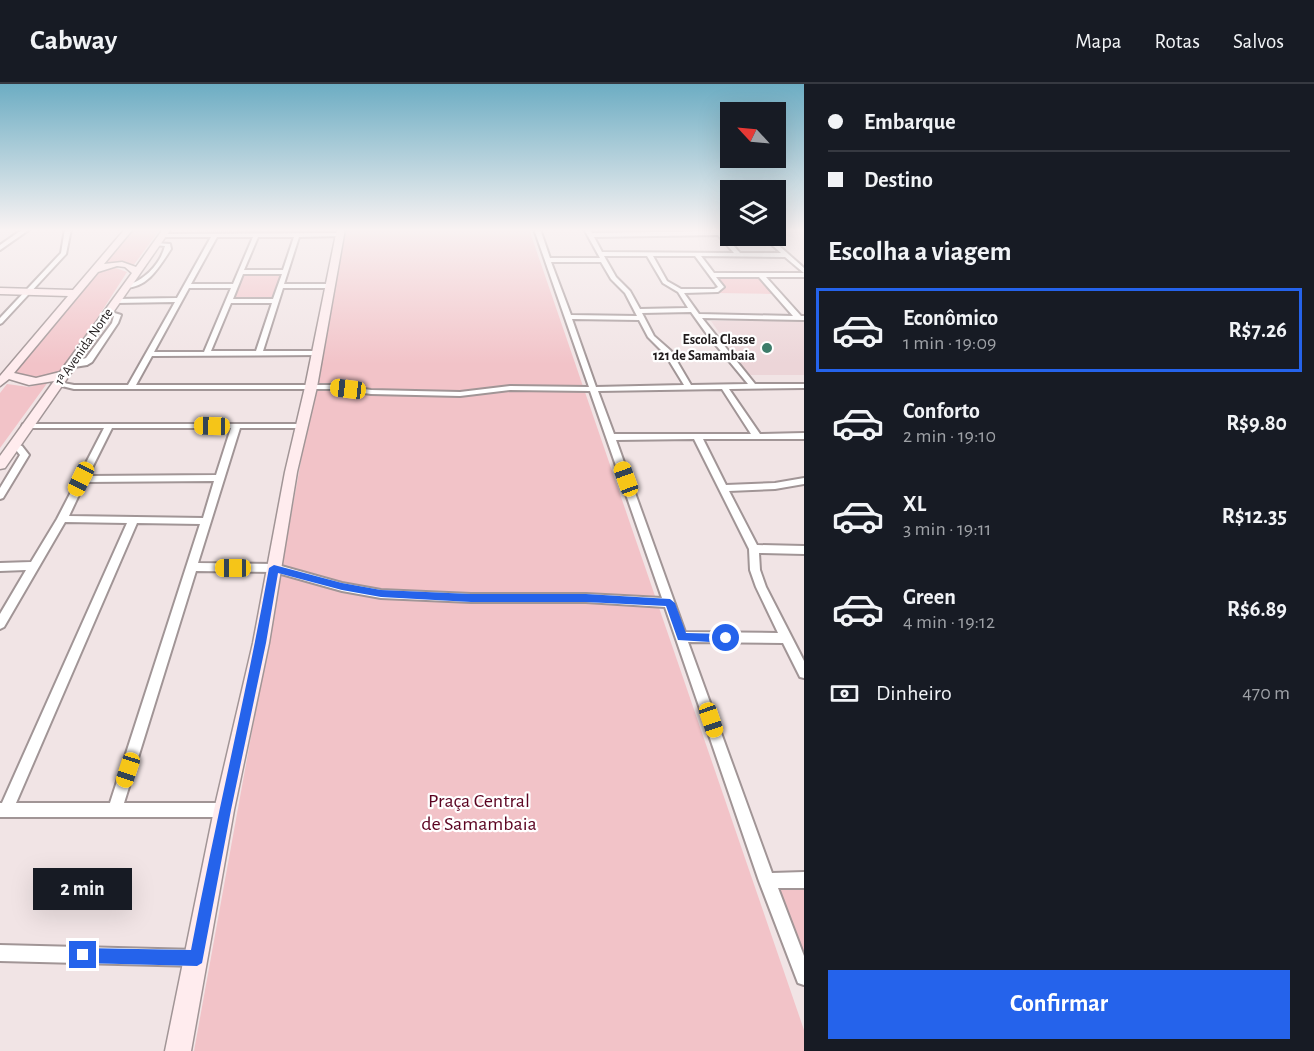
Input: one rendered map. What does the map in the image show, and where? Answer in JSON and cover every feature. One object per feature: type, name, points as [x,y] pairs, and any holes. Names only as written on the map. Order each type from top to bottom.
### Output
[{"type":"main road","points":[[0,383],[91,274]]},
{"type":"main road","name":"1ᵃ Avenida Norte","points":[[0,465],[135,274]]},
{"type":"main road","points":[[178,1051],[224,810],[261,643],[333,274]]},
{"type":"main road","points":[[0,291],[75,293]]},
{"type":"main road","points":[[8,374],[20,381],[31,382],[68,370]]},
{"type":"street","points":[[0,322],[45,274]]},
{"type":"street","points":[[126,287],[137,286],[149,274]]},
{"type":"street","points":[[131,387],[194,274]]},
{"type":"street","points":[[207,353],[240,274]]},
{"type":"street","points":[[259,353],[285,274]]},
{"type":"street","points":[[552,274],[612,437],[767,881],[804,977]]},
{"type":"street","points":[[611,274],[628,292],[651,337],[668,353],[689,388]]},
{"type":"street","points":[[661,274],[665,282],[680,291],[752,385]]},
{"type":"street","points":[[713,275],[780,274]]},
{"type":"street","points":[[680,291],[718,290],[720,285],[713,275]]},
{"type":"street","points":[[761,275],[801,318]]},
{"type":"street","points":[[188,286],[235,286]]},
{"type":"street","points":[[282,286],[331,286]]},
{"type":"street","points":[[116,301],[180,300]]},
{"type":"street","points":[[228,301],[276,301]]},
{"type":"street","points":[[567,317],[695,313],[801,318]]},
{"type":"street","points":[[150,354],[318,353]]},
{"type":"street","points":[[54,388],[311,387],[460,394],[510,388],[804,386]]},
{"type":"street","points":[[724,387],[757,436]]},
{"type":"street","points":[[26,426],[302,426]]},
{"type":"street","points":[[0,624],[32,566],[62,519],[110,426]]},
{"type":"street","points":[[115,810],[236,427]]},
{"type":"street","points":[[697,436],[754,549],[755,570],[785,638],[804,673]]},
{"type":"street","points":[[612,437],[804,436]]},
{"type":"street","points":[[0,496],[25,455],[23,451],[13,446]]},
{"type":"street","points":[[81,479],[220,478]]},
{"type":"street","points":[[724,488],[775,486],[804,481]]},
{"type":"street","points":[[62,519],[206,520]]},
{"type":"street","points":[[134,519],[3,810],[224,810]]},
{"type":"street","points":[[754,549],[804,550]]},
{"type":"street","points":[[0,567],[32,566]]},
{"type":"street","points":[[192,567],[274,568],[342,587],[381,594],[471,598],[586,598],[670,603]]},
{"type":"street","points":[[682,637],[785,638]]},
{"type":"street","points":[[767,881],[804,880]]},
{"type":"street","points":[[0,953],[197,958]]},
{"type":"shaded area","name":"Escola Classe 121 de Samambaia","points":[[711,321],[804,321],[804,375],[749,375]]},
{"type":"green space","points":[[94,274],[126,274],[62,373],[29,378],[9,374]]},
{"type":"green space","points":[[238,274],[282,274],[272,301],[226,301]]},
{"type":"green space","name":"Praça Central de Samambaia","points":[[335,274],[544,274],[804,1030],[804,1051],[194,1051]]},
{"type":"green space","points":[[712,276],[758,277],[773,294],[717,293],[720,287]]},
{"type":"green space","points":[[48,382],[0,448],[0,393],[7,384],[29,387]]},
{"type":"green space","points":[[769,882],[804,883],[804,982]]},
{"type":"place","name":"Escola Classe 121 de Samambaia","points":[[767,348]]},
{"type":"route","points":[[83,955],[197,958],[224,810],[261,643],[274,568],[342,587],[381,594],[471,598],[586,598],[670,603],[682,637],[726,638]]}]
